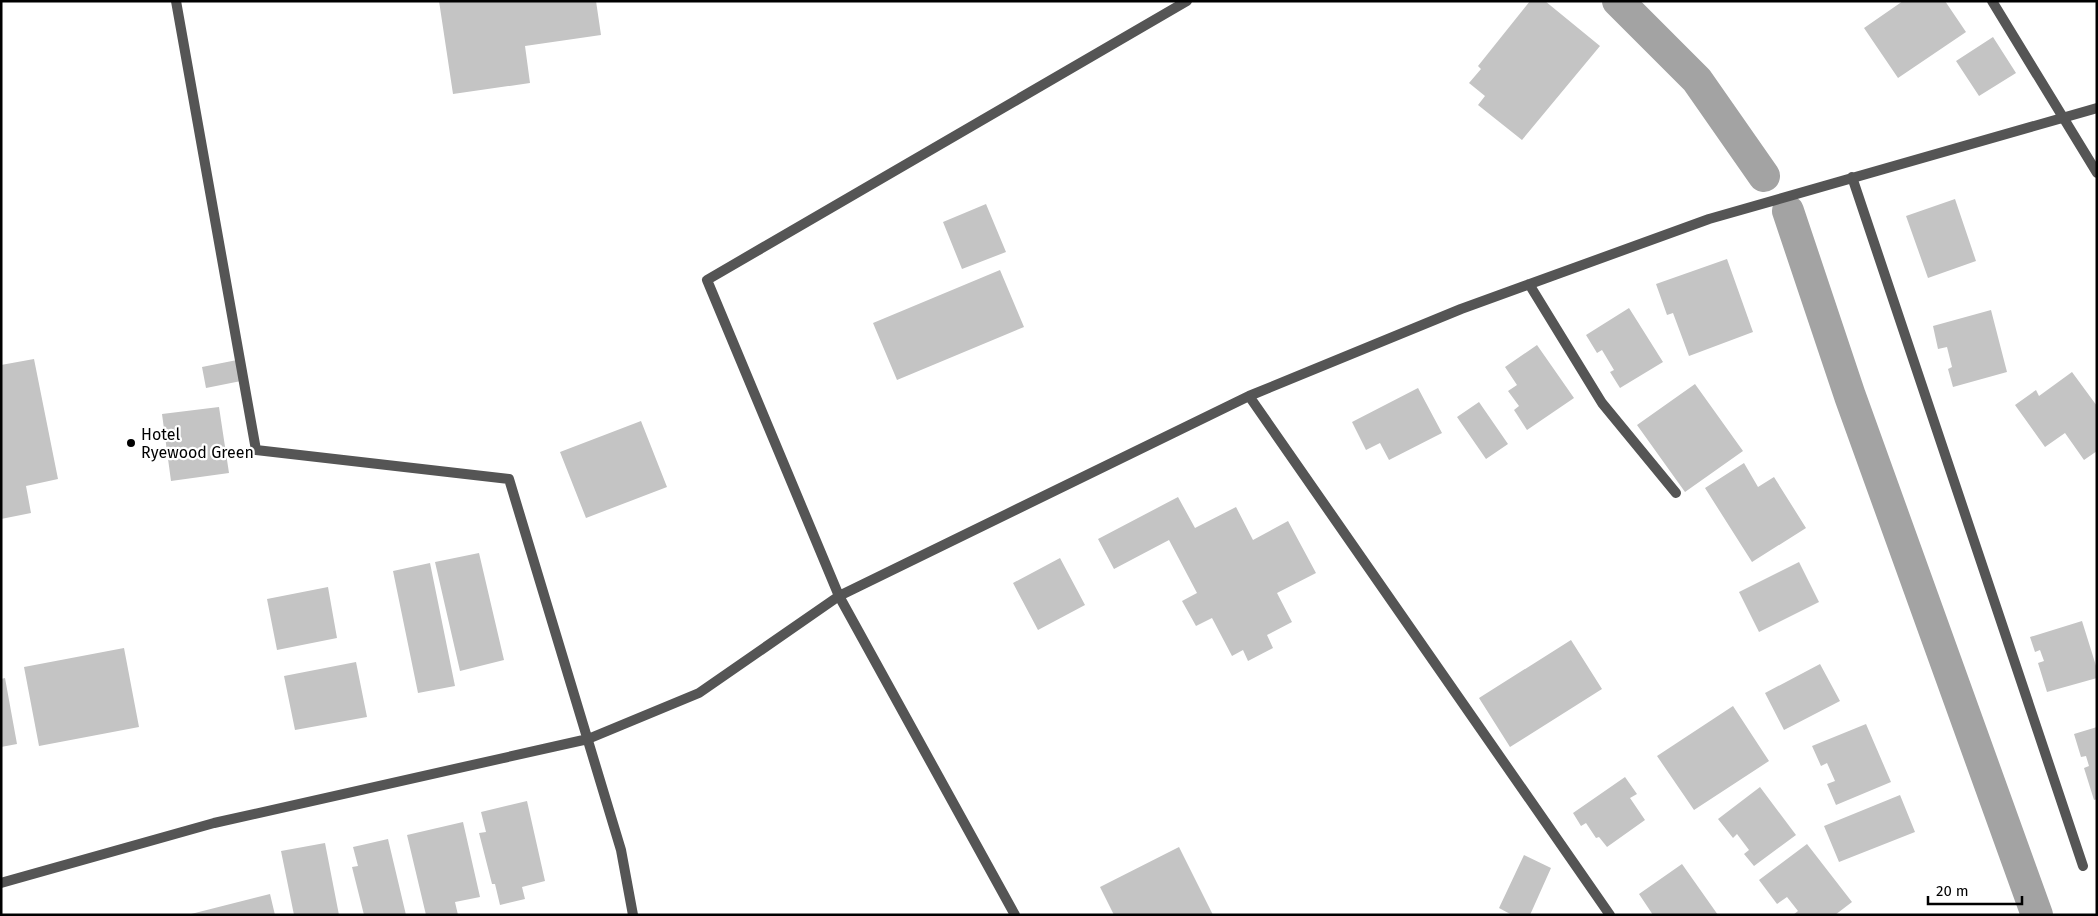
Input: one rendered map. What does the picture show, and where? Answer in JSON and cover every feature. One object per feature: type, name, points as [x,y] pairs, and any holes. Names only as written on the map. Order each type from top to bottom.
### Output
[{"type":"street","points":[[176,1],[256,450],[509,479],[621,850],[633,915]]},
{"type":"street","points":[[1015,915],[839,596],[707,280],[1187,1]]},
{"type":"street","points":[[1992,1],[2097,173]]},
{"type":"street","points":[[1,883],[214,823],[588,739],[699,692],[839,596],[1249,396],[1461,309],[1709,220],[1852,177],[2097,108]]},
{"type":"street","points":[[1852,177],[2083,866]]},
{"type":"street","points":[[1529,284],[1602,403],[1676,493]]},
{"type":"street","points":[[1249,396],[1610,915]]},
{"type":"building","points":[[439,1],[596,1],[601,35],[525,46],[530,83],[453,94]]},
{"type":"building","points":[[1530,1],[1545,1],[1600,46],[1522,140],[1478,105],[1485,96],[1469,83],[1481,69],[1478,66]]},
{"type":"building","points":[[1903,1],[1945,1],[1966,32],[1898,78],[1864,28]]},
{"type":"building","points":[[1993,37],[2016,73],[1979,96],[1956,61]]},
{"type":"building","points":[[1955,199],[1976,261],[1928,278],[1906,216]]},
{"type":"building","points":[[986,204],[1006,252],[962,269],[943,222]]},
{"type":"building","points":[[1727,259],[1753,332],[1689,356],[1673,313],[1667,315],[1656,284]]},
{"type":"building","points":[[1000,270],[1024,327],[897,380],[873,323]]},
{"type":"building","points":[[1629,308],[1663,362],[1620,388],[1610,372],[1614,370],[1602,350],[1597,353],[1586,335]]},
{"type":"building","points":[[1991,310],[2007,372],[1953,387],[1948,369],[1952,367],[1947,347],[1938,349],[1933,326]]},
{"type":"building","points":[[1537,345],[1574,398],[1527,430],[1514,410],[1519,406],[1508,391],[1517,385],[1505,367]]},
{"type":"building","points":[[34,359],[58,479],[26,486],[31,513],[1,519],[1,365]]},
{"type":"building","points":[[237,360],[241,381],[206,388],[202,367]]},
{"type":"building","points":[[2072,372],[2097,406],[2097,451],[2084,460],[2065,433],[2045,447],[2015,405],[2036,390],[2039,396]]},
{"type":"building","points":[[1695,384],[1743,451],[1685,492],[1637,425]]},
{"type":"building","points":[[1418,388],[1442,433],[1389,460],[1380,443],[1366,450],[1352,422]]},
{"type":"building","points":[[1479,402],[1508,444],[1486,459],[1457,417]]},
{"type":"building","points":[[219,407],[229,473],[171,481],[162,414]]},
{"type":"building","points":[[641,421],[667,487],[586,518],[560,452]]},
{"type":"building","points":[[1744,463],[1758,487],[1774,477],[1806,528],[1752,562],[1705,488]]},
{"type":"building","points":[[1178,497],[1195,528],[1236,507],[1253,540],[1288,521],[1316,573],[1277,593],[1292,622],[1267,635],[1273,648],[1248,661],[1243,650],[1232,656],[1212,618],[1196,626],[1182,601],[1197,593],[1169,540],[1114,569],[1098,539]]},
{"type":"building","points":[[479,553],[504,660],[460,671],[435,562]]},
{"type":"building","points":[[1060,558],[1085,605],[1038,630],[1013,583]]},
{"type":"building","points":[[1799,562],[1819,602],[1759,632],[1739,592]]},
{"type":"building","points":[[430,563],[455,686],[418,693],[393,571]]},
{"type":"building","points":[[328,587],[337,638],[277,650],[267,599]]},
{"type":"building","points":[[2082,621],[2097,669],[2097,678],[2047,692],[2038,663],[2044,661],[2040,650],[2035,652],[2030,637]]},
{"type":"building","points":[[1571,640],[1602,689],[1510,747],[1479,698]]},
{"type":"building","points":[[124,648],[139,727],[39,746],[24,667]]},
{"type":"building","points":[[356,662],[367,717],[295,730],[284,676]]},
{"type":"building","points":[[1820,664],[1840,701],[1784,730],[1765,693]]},
{"type":"building","points":[[5,678],[17,744],[1,747],[1,679]]},
{"type":"building","points":[[1733,706],[1769,761],[1694,810],[1657,756]]},
{"type":"building","points":[[1866,724],[1891,782],[1836,805],[1827,784],[1835,781],[1827,763],[1821,766],[1812,746]]},
{"type":"building","points":[[2097,727],[2097,799],[2094,800],[2084,768],[2089,766],[2086,756],[2081,757],[2074,734]]},
{"type":"building","points":[[1625,777],[1637,794],[1630,798],[1645,820],[1607,847],[1599,837],[1596,838],[1586,823],[1581,826],[1573,813]]},
{"type":"building","points":[[1760,787],[1796,835],[1754,866],[1744,854],[1749,850],[1737,834],[1733,838],[1718,819]]},
{"type":"building","points":[[1900,795],[1915,832],[1839,862],[1824,826]]},
{"type":"building","points":[[527,801],[545,881],[522,887],[525,899],[500,905],[495,884],[492,884],[479,833],[486,832],[481,812]]},
{"type":"building","points":[[463,822],[480,897],[455,902],[458,915],[426,915],[407,835]]},
{"type":"building","points":[[388,839],[406,915],[364,915],[352,867],[358,866],[353,847]]},
{"type":"building","points":[[325,843],[339,915],[294,915],[281,851]]},
{"type":"building","points":[[1807,844],[1852,902],[1835,915],[1793,915],[1798,911],[1787,897],[1777,904],[1759,880]]},
{"type":"building","points":[[1179,847],[1213,915],[1114,915],[1100,887]]},
{"type":"building","points":[[1524,855],[1551,868],[1530,915],[1512,915],[1499,908]]},
{"type":"building","points":[[1682,864],[1718,915],[1653,915],[1639,894]]},
{"type":"building","points":[[270,894],[275,915],[191,915],[191,914]]},
{"type":"waterway","points":[[1618,1],[1697,80],[1764,176]]},
{"type":"waterway","points":[[1788,211],[1850,396],[2037,915]]},
{"type":"place","name":"Hotel Ryewood Green","points":[[131,443]]}]
